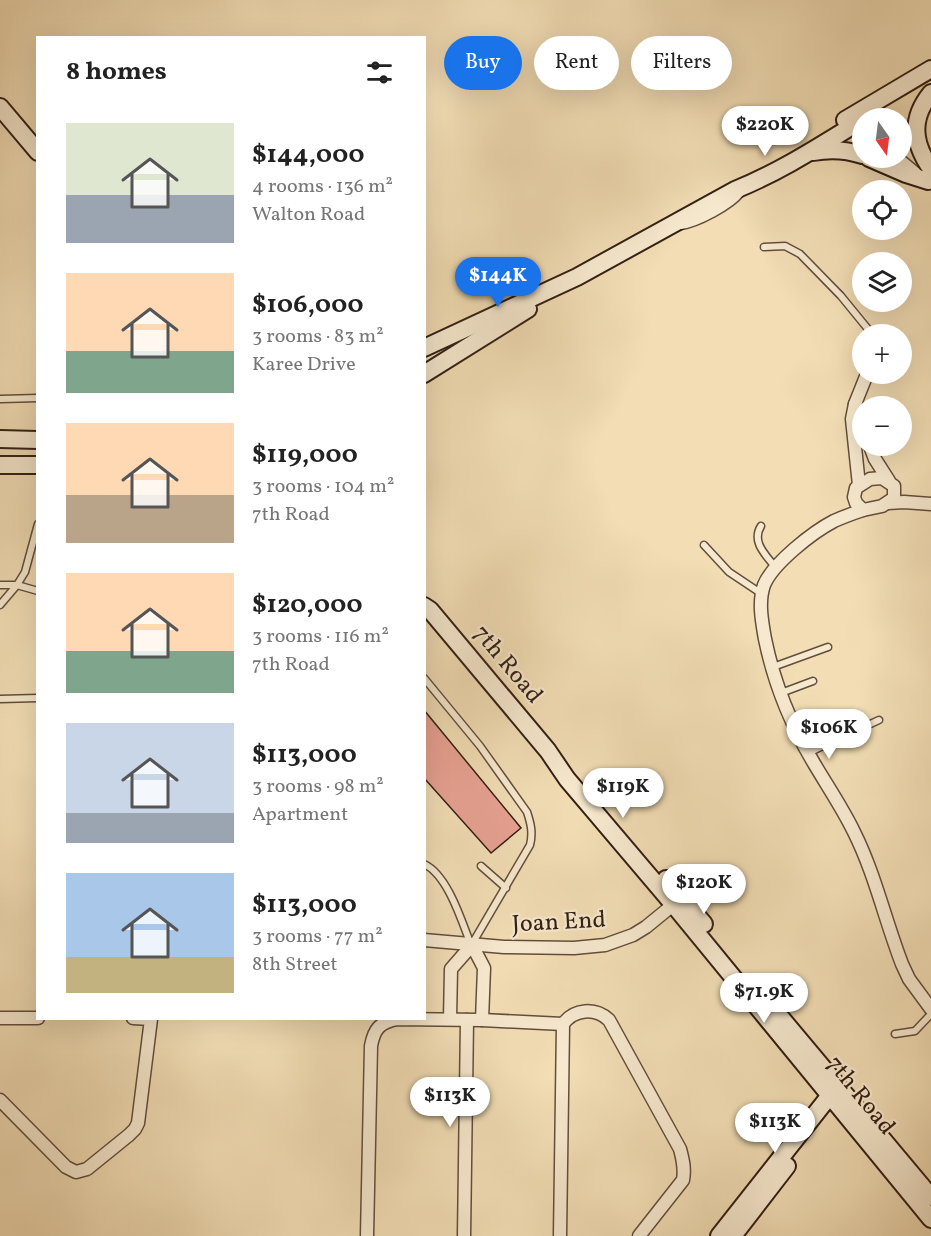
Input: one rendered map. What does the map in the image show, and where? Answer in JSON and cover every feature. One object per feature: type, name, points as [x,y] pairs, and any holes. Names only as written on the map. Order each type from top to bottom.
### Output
[{"type":"street","points":[[878,108],[931,69]]},
{"type":"street","points":[[881,108],[931,80]]},
{"type":"street","points":[[930,177],[922,157],[915,124],[921,105],[931,93]]},
{"type":"street","points":[[0,107],[36,150]]},
{"type":"street","points":[[426,373],[577,277],[672,225],[738,185],[852,124]]},
{"type":"street","points":[[738,185],[808,153],[852,125]]},
{"type":"street","points":[[808,153],[825,150],[852,152]]},
{"type":"street","points":[[912,163],[930,177]]},
{"type":"street","points":[[892,168],[906,174],[930,177]]},
{"type":"street","points":[[908,168],[930,177]]},
{"type":"street","points":[[426,347],[577,277]]},
{"type":"street","points":[[0,439],[36,440]]},
{"type":"street","points":[[856,456],[859,485]]},
{"type":"street","points":[[874,456],[893,485],[894,498],[888,503]]},
{"type":"street","points":[[0,465],[36,465]]},
{"type":"street","points":[[863,510],[854,499],[854,491],[859,485],[876,478],[882,478],[929,504]]},
{"type":"street","points":[[854,499],[834,521],[809,539],[770,574],[762,595],[762,623],[773,667],[792,722],[854,831],[867,859],[902,964],[909,979],[931,1009]]},
{"type":"street","points":[[834,521],[888,503],[929,504]]},
{"type":"street","name":"7th Road","points":[[426,604],[548,751],[567,779],[677,901],[839,1098],[931,1219]]},
{"type":"street","name":"Joan End","points":[[426,940],[472,945],[574,948],[605,945],[633,935],[677,901]]},
{"type":"street","points":[[450,1019],[451,969],[472,945],[484,968],[482,1020]]},
{"type":"street","points":[[426,1019],[562,1024],[570,1017],[590,1010],[602,1013],[609,1020],[680,1149],[685,1170],[683,1180],[639,1236]]},
{"type":"street","points":[[0,1017],[36,1018]]},
{"type":"street","points":[[0,1100],[66,1167],[76,1172],[87,1169],[135,1129],[140,1115],[151,1020]]},
{"type":"street","points":[[367,1236],[371,1046],[373,1035],[386,1021],[392,1020]]},
{"type":"street","points":[[464,1236],[467,1020]]},
{"type":"street","points":[[560,1236],[562,1024]]},
{"type":"street","points":[[719,1236],[839,1098]]},
{"type":"street","points":[[733,1236],[826,1118],[839,1098]]},
{"type":"street","name":"7th Road","points":[[839,1098],[887,1143],[931,1197]]},
{"type":"lane","points":[[672,225],[704,198]]},
{"type":"lane","points":[[764,247],[785,246],[800,254],[841,296],[864,324]]},
{"type":"lane","points":[[1,399],[36,398]]},
{"type":"lane","points":[[760,526],[757,532],[758,543],[776,568]]},
{"type":"lane","points":[[0,606],[25,572],[36,539]]},
{"type":"lane","points":[[704,545],[729,572],[762,595]]},
{"type":"lane","points":[[0,585],[17,585],[36,590]]},
{"type":"lane","points":[[773,667],[828,647]]},
{"type":"lane","points":[[426,680],[480,746],[527,812],[532,835],[530,845],[472,945]]},
{"type":"lane","points":[[781,693],[813,681]]},
{"type":"lane","points":[[0,699],[36,698]]},
{"type":"lane","points":[[808,753],[879,720]]},
{"type":"lane","points":[[426,866],[437,874],[451,896],[472,945]]},
{"type":"lane","points":[[481,866],[506,888]]},
{"type":"lane","points":[[895,1034],[915,1031],[931,1014]]},
{"type":"building","points":[[426,712],[521,828],[491,853],[426,780]]}]
